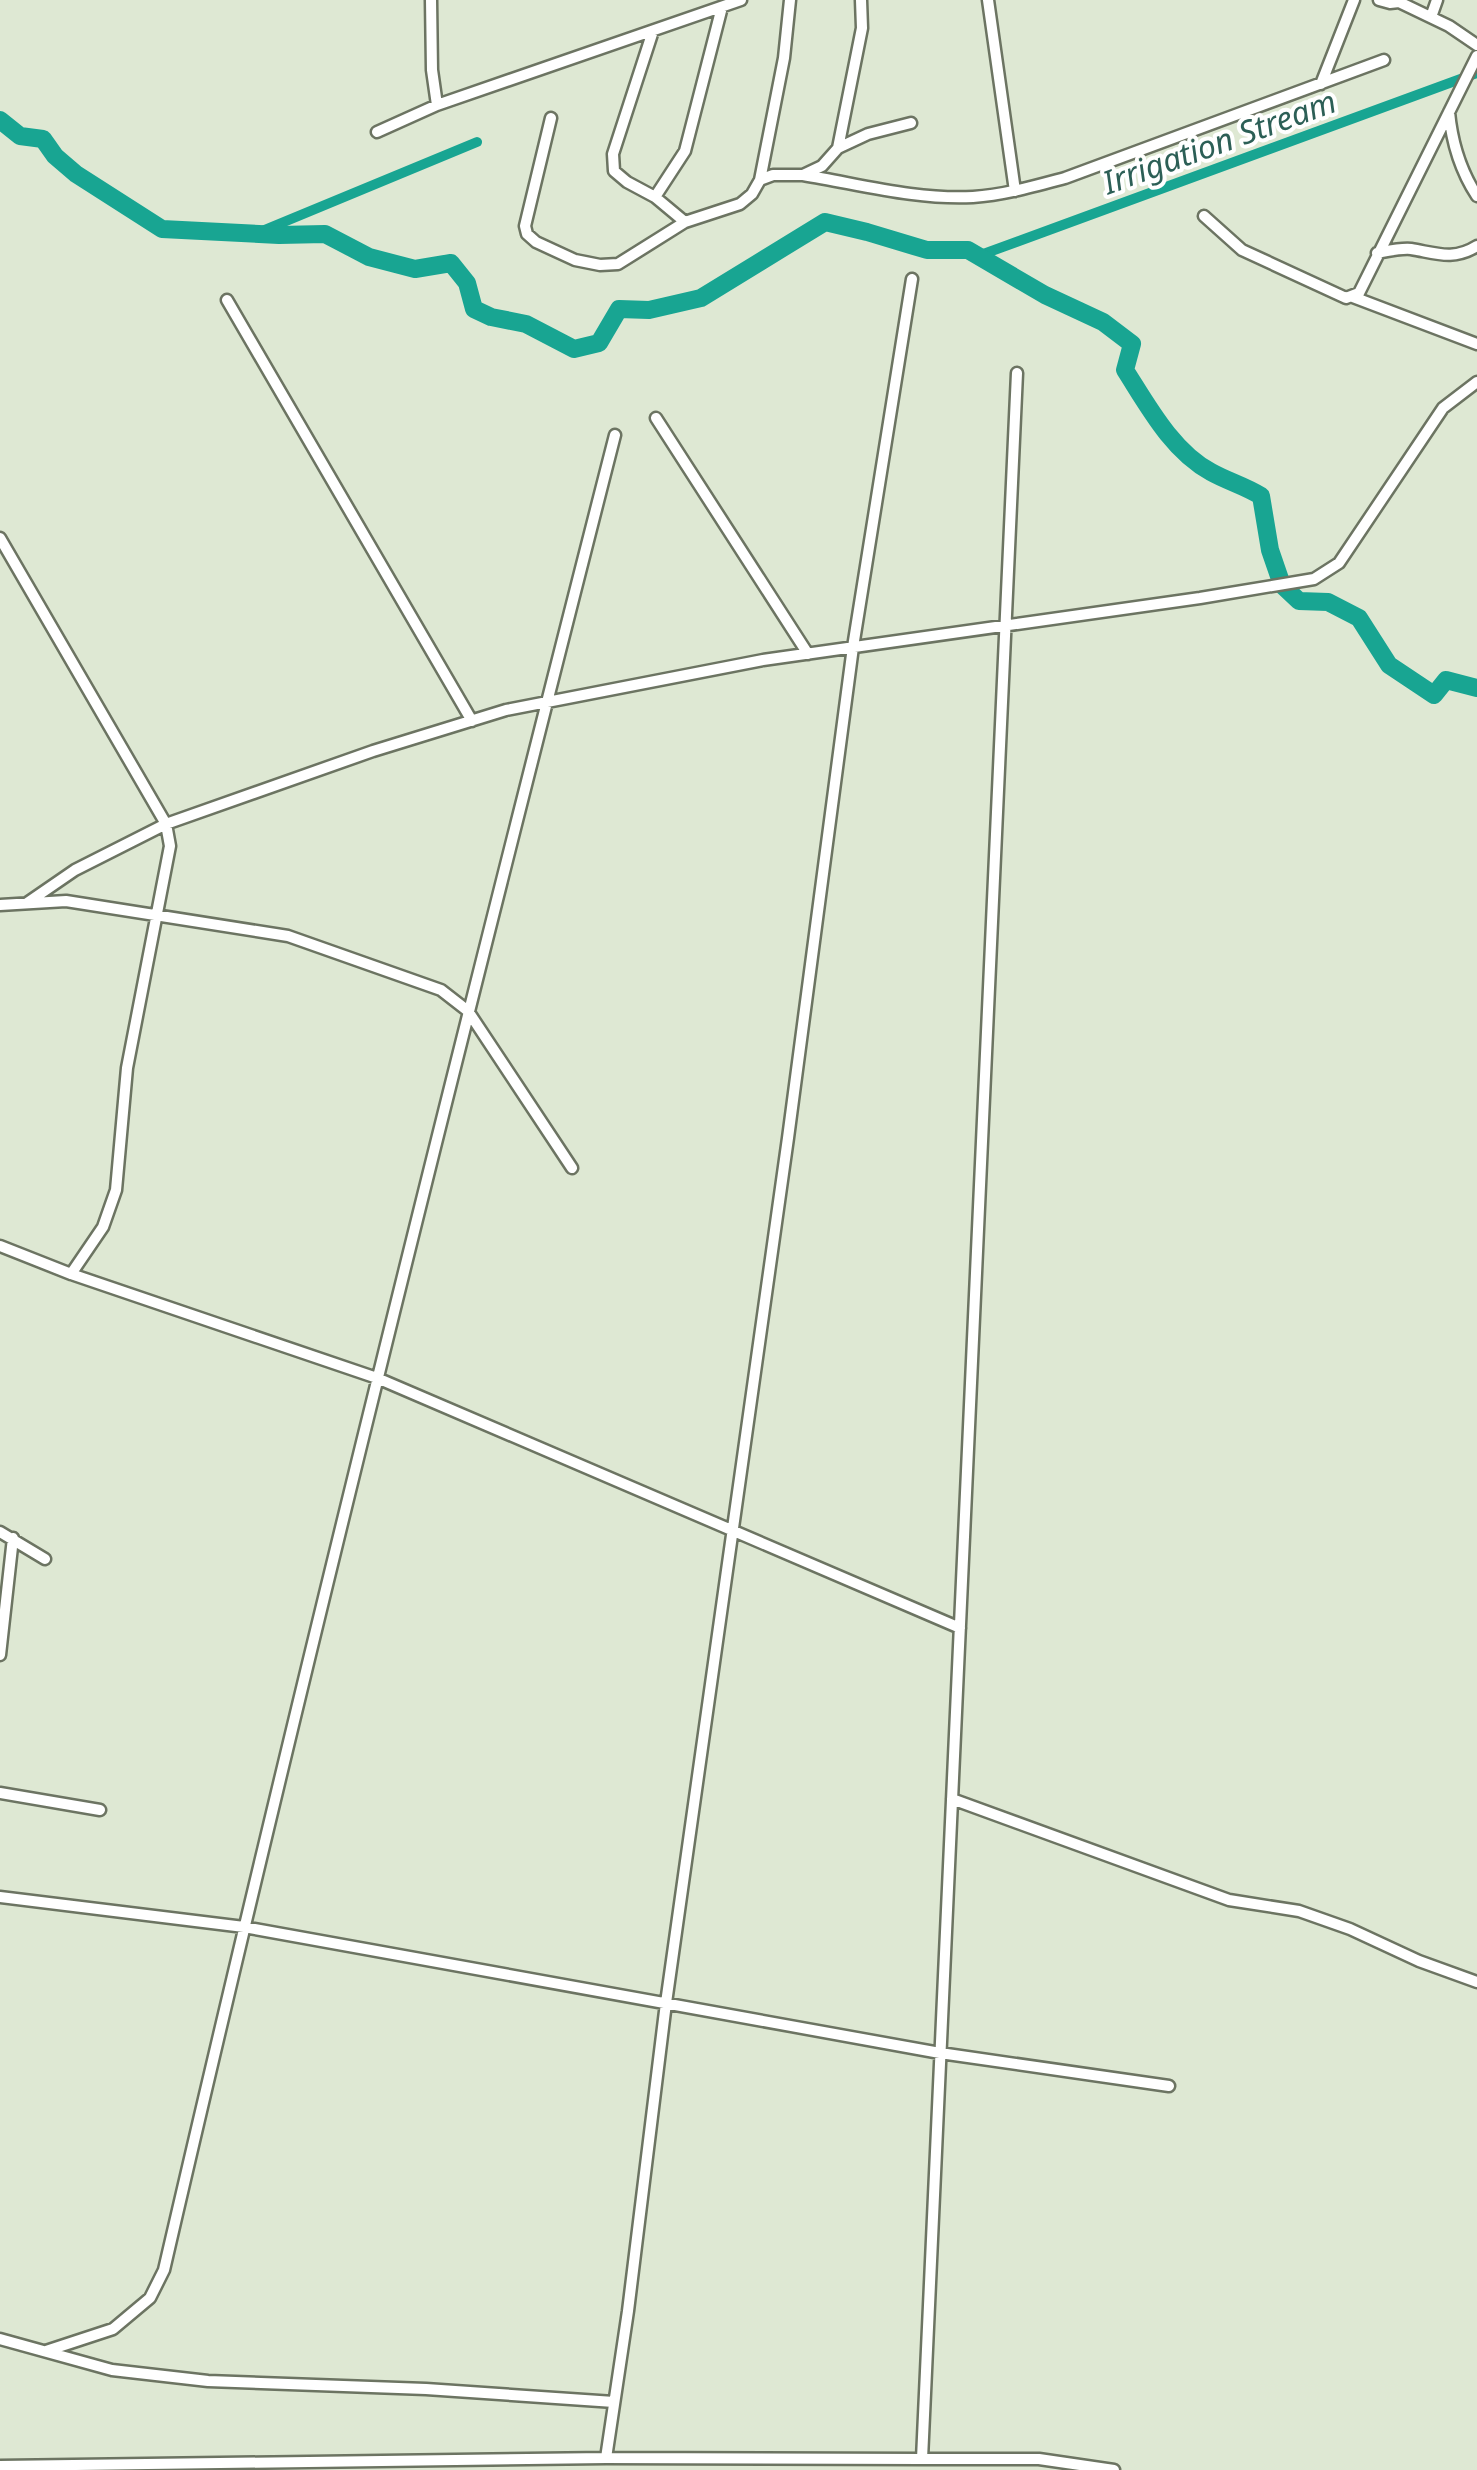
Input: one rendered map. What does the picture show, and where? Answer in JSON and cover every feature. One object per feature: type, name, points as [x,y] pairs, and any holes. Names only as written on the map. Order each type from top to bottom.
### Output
[{"type":"street","points":[[430,0],[437,106]]},
{"type":"street","points":[[377,132],[437,106],[741,0]]},
{"type":"street","points":[[551,118],[525,226],[536,242],[575,260],[618,264],[685,222],[740,204],[760,180],[784,58],[790,0]]},
{"type":"street","points":[[838,148],[862,28],[860,0]]},
{"type":"street","points":[[988,0],[1014,192]]},
{"type":"street","points":[[1320,84],[1354,0]]},
{"type":"street","points":[[1379,0],[1399,2],[1449,26],[1477,45]]},
{"type":"street","points":[[1431,17],[1437,0]]},
{"type":"street","points":[[655,197],[685,151],[722,7]]},
{"type":"street","points":[[652,31],[613,154],[614,170],[685,222]]},
{"type":"street","points":[[1353,297],[1477,56]]},
{"type":"street","points":[[760,180],[773,174],[803,174],[926,196],[974,197],[1014,192],[1065,178],[1384,60]]},
{"type":"street","points":[[1449,111],[1452,139],[1464,176],[1477,196]]},
{"type":"street","points":[[803,174],[822,166],[838,148],[868,134],[911,123]]},
{"type":"street","points":[[1204,216],[1242,250],[1346,298],[1353,297],[1477,344]]},
{"type":"street","points":[[1377,252],[1408,248],[1434,255],[1476,249]]},
{"type":"street","points":[[606,2458],[853,647],[912,279]]},
{"type":"street","points":[[228,300],[472,721]]},
{"type":"street","points":[[922,2458],[1017,373]]},
{"type":"street","points":[[27,903],[75,870],[166,824],[372,751],[506,710],[762,660],[1314,579],[1340,563],[1443,408],[1477,382]]},
{"type":"street","points":[[656,418],[808,654]]},
{"type":"street","points":[[46,2352],[113,2329],[150,2298],[164,2270],[376,1378],[615,436]]},
{"type":"street","points":[[0,538],[166,824],[170,846],[127,1068],[116,1190],[103,1227],[71,1274]]},
{"type":"street","points":[[0,905],[66,901],[288,936],[441,990],[468,1011],[572,1168]]},
{"type":"street","points":[[0,1246],[376,1378],[960,1628]]},
{"type":"street","points":[[0,1532],[45,1559]]},
{"type":"street","points":[[0,1654],[13,1538]]},
{"type":"street","points":[[0,1793],[100,1810]]},
{"type":"street","points":[[952,1799],[1229,1900],[1299,1911],[1477,1982]]},
{"type":"street","points":[[0,1897],[244,1927],[940,2054],[1169,2086]]},
{"type":"street","points":[[0,2338],[112,2370],[208,2380],[426,2388],[614,2402]]},
{"type":"street","points":[[0,2466],[922,2458],[1039,2459],[1114,2470]]},
{"type":"waterway","name":"Irrigation Stream","points":[[978,256],[1477,73]]},
{"type":"waterway","points":[[0,120],[20,136],[43,139],[76,174],[162,229],[325,234],[369,257],[415,269],[451,263],[467,283],[474,309],[526,324],[574,349],[599,343],[619,309],[649,310],[701,298],[825,222],[927,250],[968,250],[1045,295],[1103,322],[1132,344],[1125,370],[1173,440],[1211,472],[1261,496],[1270,550],[1282,585],[1299,601],[1328,602],[1359,618],[1389,665],[1434,695],[1446,680],[1477,688]]},
{"type":"waterway","points":[[255,234],[477,142]]}]
